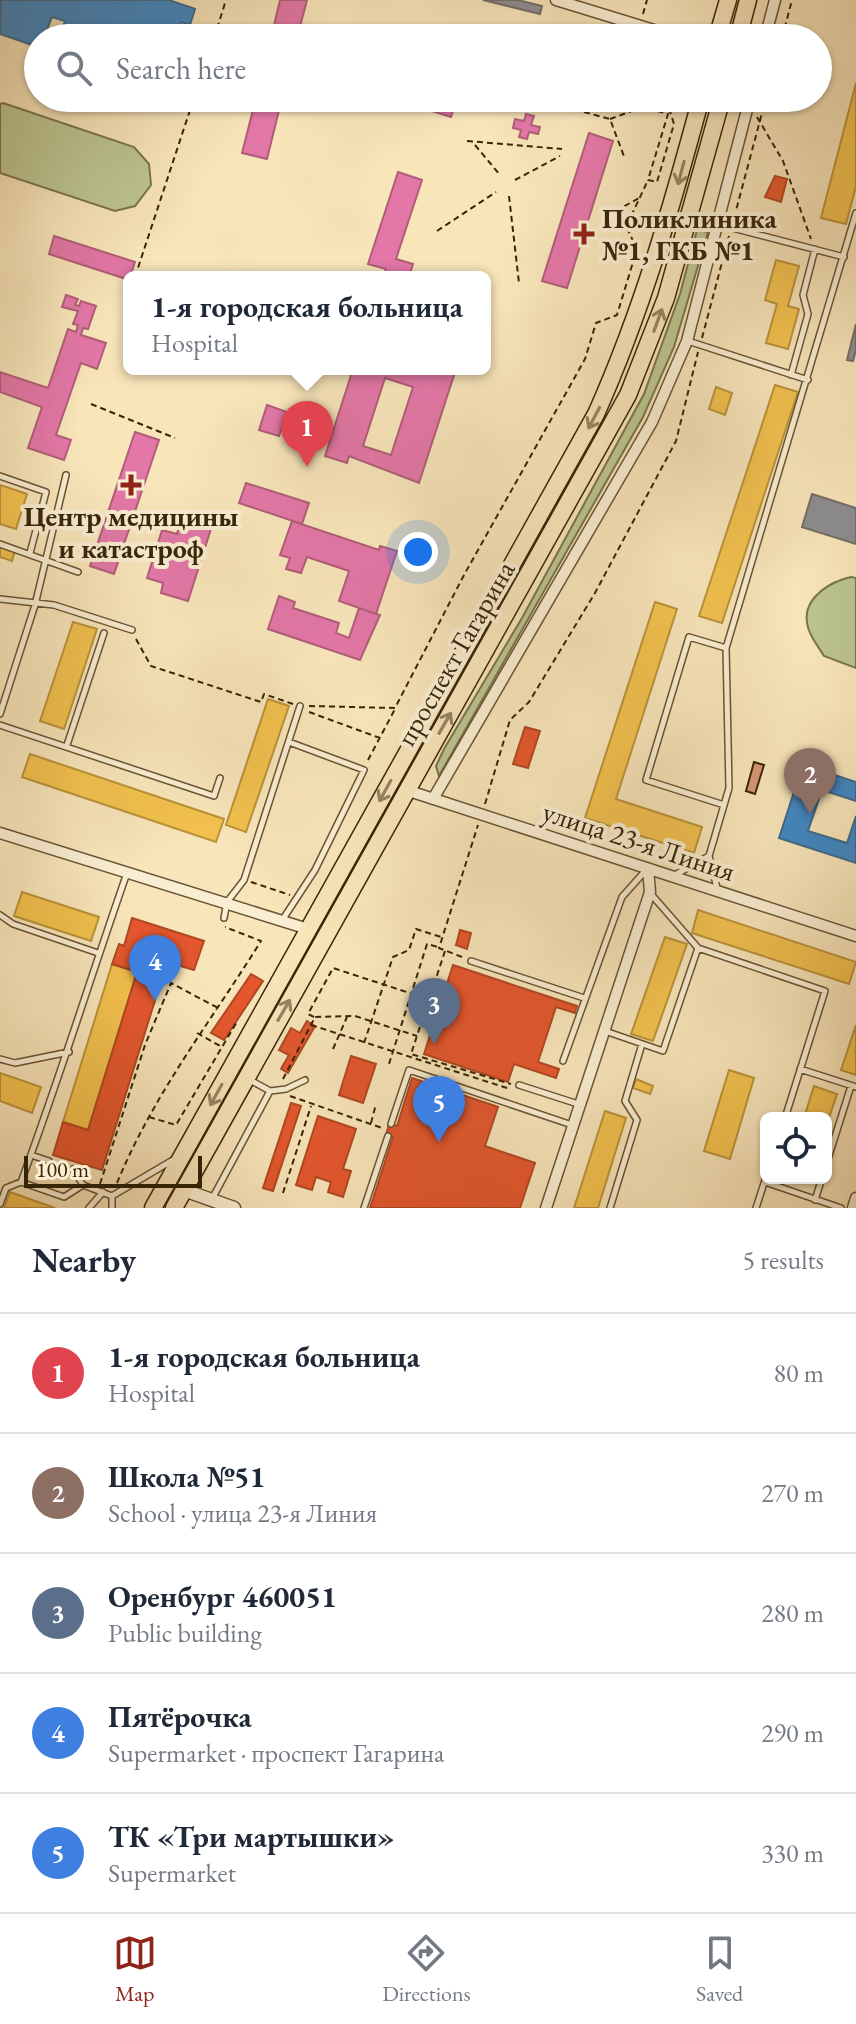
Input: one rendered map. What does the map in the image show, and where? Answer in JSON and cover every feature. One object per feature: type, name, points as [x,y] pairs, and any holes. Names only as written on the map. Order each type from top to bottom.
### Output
[{"type":"main road","points":[[721,24],[728,0]]},
{"type":"main road","points":[[742,24],[748,0]]},
{"type":"main road","name":"проспект Гагарина","points":[[153,1208],[596,414],[626,348],[650,281],[697,112]]},
{"type":"main road","name":"проспект Гагарина","points":[[174,1208],[628,395],[666,298],[718,112]]},
{"type":"main road","points":[[308,929],[325,937]]},
{"type":"main road","points":[[168,1182],[184,1190]]},
{"type":"street","points":[[556,0],[634,24]]},
{"type":"street","points":[[769,24],[775,0]]},
{"type":"street","points":[[433,799],[652,422],[687,341],[746,112]]},
{"type":"street","name":"улица 23-я Линия","points":[[406,790],[856,936]]},
{"type":"street","points":[[0,833],[128,870],[308,929]]},
{"type":"street","points":[[548,1208],[579,1104],[650,892],[648,869]]},
{"type":"street","points":[[184,1190],[234,1208]]},
{"type":"street","points":[[853,1208],[856,1198]]},
{"type":"lane","points":[[718,893],[709,856],[729,788],[726,648],[844,257],[852,240],[856,213]]},
{"type":"lane","points":[[717,224],[844,257]]},
{"type":"lane","points":[[791,375],[808,314],[803,295],[815,249]]},
{"type":"lane","points":[[687,341],[808,380]]},
{"type":"lane","points":[[0,714],[35,605],[66,475]]},
{"type":"lane","points":[[0,476],[46,492],[30,553]]},
{"type":"lane","points":[[0,544],[78,572]]},
{"type":"lane","points":[[0,599],[54,605],[132,630]]},
{"type":"lane","points":[[67,745],[104,633]]},
{"type":"lane","points":[[724,805],[646,780],[689,637],[726,648]]},
{"type":"lane","points":[[224,918],[227,902],[244,880],[300,706]]},
{"type":"lane","points":[[0,725],[214,796],[220,778]]},
{"type":"lane","points":[[283,920],[315,870],[364,770],[289,742]]},
{"type":"lane","points":[[672,877],[709,856]]},
{"type":"lane","points":[[563,1061],[622,897],[648,869]]},
{"type":"lane","points":[[21,1182],[70,1051],[98,953],[128,870]]},
{"type":"lane","points":[[650,892],[698,948],[825,991],[787,1112]]},
{"type":"lane","points":[[0,915],[13,924],[98,953]]},
{"type":"lane","points":[[604,1031],[663,1051],[698,948]]},
{"type":"lane","points":[[471,961],[584,998]]},
{"type":"lane","points":[[610,1208],[637,1120],[625,1101],[642,1044]]},
{"type":"lane","points":[[0,1059],[15,1063],[70,1051]]},
{"type":"lane","points":[[800,1069],[854,1086],[832,1148]]},
{"type":"lane","points":[[364,1208],[409,1070],[476,1096],[573,1125]]},
{"type":"lane","points":[[246,1078],[270,1091],[286,1089],[305,1080]]},
{"type":"lane","points":[[516,1084],[579,1104]]},
{"type":"lane","points":[[212,1200],[270,1091]]},
{"type":"lane","points":[[31,1155],[49,1161]]},
{"type":"lane","points":[[112,1196],[182,1155]]},
{"type":"lane","points":[[73,1169],[83,1185],[112,1196]]},
{"type":"lane","points":[[0,1204],[6,1188],[21,1182],[64,1197],[83,1185]]},
{"type":"lane","points":[[756,1208],[764,1184]]},
{"type":"lane","points":[[775,1184],[841,1208]]},
{"type":"lane","points":[[815,1200],[820,1184]]},
{"type":"lane","points":[[89,1208],[100,1191]]},
{"type":"lane","points":[[112,1196],[112,1208]]},
{"type":"path","points":[[218,24],[226,0]]},
{"type":"path","points":[[641,24],[647,0]]},
{"type":"path","points":[[786,24],[792,0]]},
{"type":"path","points":[[137,271],[189,112]]},
{"type":"path","points":[[584,112],[610,119],[629,112]]},
{"type":"path","points":[[648,180],[657,182],[674,124],[668,114],[661,112]]},
{"type":"path","points":[[747,112],[760,121],[783,161],[815,249]]},
{"type":"path","points":[[439,948],[510,720],[529,702],[587,606],[676,441],[762,112]]},
{"type":"path","points":[[626,226],[648,180],[668,114]]},
{"type":"path","points":[[610,119],[625,159]]},
{"type":"path","points":[[467,141],[562,149]]},
{"type":"path","points":[[474,143],[500,175]]},
{"type":"path","points":[[515,180],[560,156]]},
{"type":"path","points":[[437,231],[496,192]]},
{"type":"path","points":[[509,196],[519,283]]},
{"type":"path","points":[[364,770],[464,575],[585,359],[596,323],[617,315],[637,249],[626,226],[606,217],[626,202],[641,197]]},
{"type":"path","points":[[91,404],[175,438]]},
{"type":"path","points":[[132,630],[151,666],[261,702],[264,694],[380,738]]},
{"type":"path","points":[[300,706],[395,708]]},
{"type":"path","points":[[244,880],[291,895]]},
{"type":"path","points":[[112,1196],[148,1117],[197,1033],[219,1009],[261,941],[224,927]]},
{"type":"path","points":[[363,1044],[393,957],[409,950],[416,929],[442,938]]},
{"type":"path","points":[[389,1064],[427,944],[471,961]]},
{"type":"path","points":[[445,950],[411,1054],[504,1084]]},
{"type":"path","points":[[417,1036],[347,1016],[315,1017],[308,1014],[333,968],[429,999]]},
{"type":"path","points":[[100,1191],[145,1045],[171,983],[219,1009]]},
{"type":"path","points":[[333,1049],[347,1016]]},
{"type":"path","points":[[315,1017],[282,1076],[289,1095],[389,1130]]},
{"type":"path","points":[[148,1117],[176,1125],[238,1020]]},
{"type":"path","points":[[310,1024],[506,1090],[516,1084]]},
{"type":"path","points":[[197,1033],[223,1047]]},
{"type":"path","points":[[370,1124],[376,1104]]},
{"type":"path","points":[[283,1193],[312,1105]]},
{"type":"green space","points":[[0,104],[134,147],[149,164],[151,185],[135,206],[115,211],[0,173]]},
{"type":"green space","points":[[697,230],[708,232],[674,347],[643,417],[439,776],[436,766],[444,749],[522,618],[644,394],[680,294]]},
{"type":"green space","points":[[856,578],[856,668],[824,656],[807,622],[807,613],[814,598],[828,586]]},
{"type":"building: Homes","points":[[856,83],[856,186],[846,224],[821,218]]},
{"type":"building: Homes","points":[[776,260],[799,266],[788,306],[799,309],[788,349],[766,343],[777,304],[765,300]]},
{"type":"building: Homes","points":[[775,385],[798,392],[722,623],[699,616]]},
{"type":"building: Homes","points":[[716,387],[732,393],[725,415],[709,409]]},
{"type":"building: Homes","points":[[0,485],[27,494],[16,529],[0,524]]},
{"type":"building: Homes","points":[[0,546],[15,550],[12,561],[0,557]]},
{"type":"building: Homes","points":[[655,602],[677,609],[616,799],[702,827],[694,853],[585,818]]},
{"type":"building: Homes","points":[[73,622],[97,629],[64,729],[40,721]]},
{"type":"building: Homes","points":[[268,699],[289,706],[246,832],[226,825]]},
{"type":"building: Homes","points":[[30,754],[224,819],[216,842],[22,777]]},
{"type":"building: Homes","points":[[22,892],[99,917],[91,941],[14,916]]},
{"type":"building: Homes","points":[[698,910],[856,962],[849,984],[692,933]]},
{"type":"building: Homes","points":[[665,937],[687,944],[653,1041],[631,1034]]},
{"type":"building: Homes","points":[[112,964],[137,972],[88,1130],[63,1122]]},
{"type":"building: Homes","points":[[856,1025],[856,1075],[841,1070]]},
{"type":"building: Homes","points":[[729,1070],[754,1078],[730,1159],[704,1151]]},
{"type":"building: Homes","points":[[0,1073],[41,1087],[32,1113],[0,1101]]},
{"type":"building: Homes","points":[[636,1079],[653,1086],[650,1094],[633,1088]]},
{"type":"building: Homes","points":[[814,1086],[837,1094],[831,1112],[806,1112]]},
{"type":"building: Homes","points":[[605,1111],[626,1118],[598,1208],[574,1208]]},
{"type":"building: Homes","points":[[10,1192],[55,1208],[4,1208]]},
{"type":"building: Shops","points":[[775,176],[787,179],[781,202],[765,197]]},
{"type":"building: Shops","points":[[525,727],[540,731],[528,768],[513,764]]},
{"type":"building: Shops","points":[[132,918],[204,941],[194,970],[167,962],[102,1170],[53,1155],[63,1122],[88,1130],[137,972],[112,964],[119,944],[124,946]]},
{"type":"building: Shops","points":[[460,930],[471,933],[467,949],[456,945]]},
{"type":"building: Shops","points":[[453,965],[577,1006],[575,1013],[556,1007],[538,1062],[559,1069],[556,1078],[514,1064],[508,1082],[424,1054]]},
{"type":"building: Shops","points":[[251,974],[263,981],[224,1040],[211,1033]]},
{"type":"building: Shops","points":[[307,1021],[315,1026],[288,1073],[281,1069],[289,1055],[279,1050],[291,1028],[300,1033]]},
{"type":"building: Shops","points":[[351,1056],[376,1064],[363,1103],[339,1095]]},
{"type":"building: Shops","points":[[412,1078],[498,1107],[485,1146],[535,1163],[520,1208],[370,1208],[393,1137],[386,1135],[389,1124],[397,1126]]},
{"type":"building: Shops","points":[[291,1103],[301,1106],[273,1191],[263,1188]]},
{"type":"building: Shops","points":[[318,1116],[356,1129],[343,1169],[351,1171],[343,1197],[328,1192],[331,1182],[316,1177],[312,1190],[296,1185]]},
{"type":"building: Schools","points":[[1,0],[169,0],[195,9],[190,24],[64,24],[65,21],[52,17],[49,24],[24,24],[24,42],[0,34]]},
{"type":"building: Schools","points":[[805,758],[818,762],[816,769],[856,782],[856,801],[822,790],[808,831],[847,843],[856,816],[856,863],[779,838]]},
{"type":"building: Health","points":[[280,0],[307,0],[301,24],[274,24]]},
{"type":"building: Health","points":[[252,112],[279,112],[267,159],[242,153]]},
{"type":"building: Health","points":[[435,112],[453,112],[451,117]]},
{"type":"building: Health","points":[[526,114],[534,116],[531,125],[540,127],[538,134],[529,132],[527,139],[519,137],[521,130],[513,128],[515,119],[524,121]]},
{"type":"building: Health","points":[[589,133],[613,141],[567,288],[542,281]]},
{"type":"building: Health","points":[[398,172],[422,180],[396,259],[413,264],[411,271],[385,271],[368,264]]},
{"type":"building: Health","points":[[54,236],[135,262],[132,271],[123,271],[123,278],[49,254]]},
{"type":"building: Health","points":[[66,295],[78,299],[75,305],[79,306],[81,301],[96,306],[88,329],[83,328],[81,335],[106,343],[97,369],[81,363],[56,435],[71,440],[64,460],[28,448],[42,407],[0,392],[0,372],[48,388],[68,329],[76,332],[78,325],[73,324],[78,311],[62,307]]},
{"type":"building: Health","points":[[351,375],[454,375],[419,483],[349,456],[347,463],[325,456]],"holes":[[[385,378],[413,387],[391,455],[363,446]]]},
{"type":"building: Health","points":[[267,405],[287,412],[279,436],[259,430]]},
{"type":"building: Health","points":[[135,432],[159,440],[114,574],[90,566]]},
{"type":"building: Health","points":[[246,483],[309,503],[302,524],[239,503]]},
{"type":"building: Health","points":[[181,520],[211,529],[188,601],[161,593],[163,583],[147,578],[162,530],[177,534]]},
{"type":"building: Health","points":[[292,521],[379,550],[380,546],[397,551],[376,614],[339,601],[349,571],[307,557],[301,573],[286,569],[290,558],[280,555]]},
{"type":"building: Health","points":[[279,596],[295,602],[293,608],[339,623],[336,633],[349,638],[359,608],[380,615],[360,660],[268,629]]},
{"type":"building: Industry","points":[[483,0],[518,0],[542,6],[540,14]]},
{"type":"building: Industry","points":[[856,324],[856,350],[853,361],[847,360]]},
{"type":"building: Industry","points":[[812,494],[856,508],[856,544],[802,527]]},
{"type":"building: Other","points":[[754,762],[764,765],[755,794],[746,791]]},
{"type":"place","name":"Поликлиника №1, ГКБ №1","points":[[584,234]]},
{"type":"place","name":"1-я городская больница","points":[[307,467]]},
{"type":"place","name":"Центр медицины и катастроф","points":[[131,485]]},
{"type":"place","name":"Школа №51","points":[[810,814]]},
{"type":"place","name":"Пятёрочка","points":[[155,1001]]},
{"type":"place","name":"Оренбург 460051","points":[[434,1044]]},
{"type":"place","name":"ТК «Три мартышки»","points":[[439,1142]]}]
